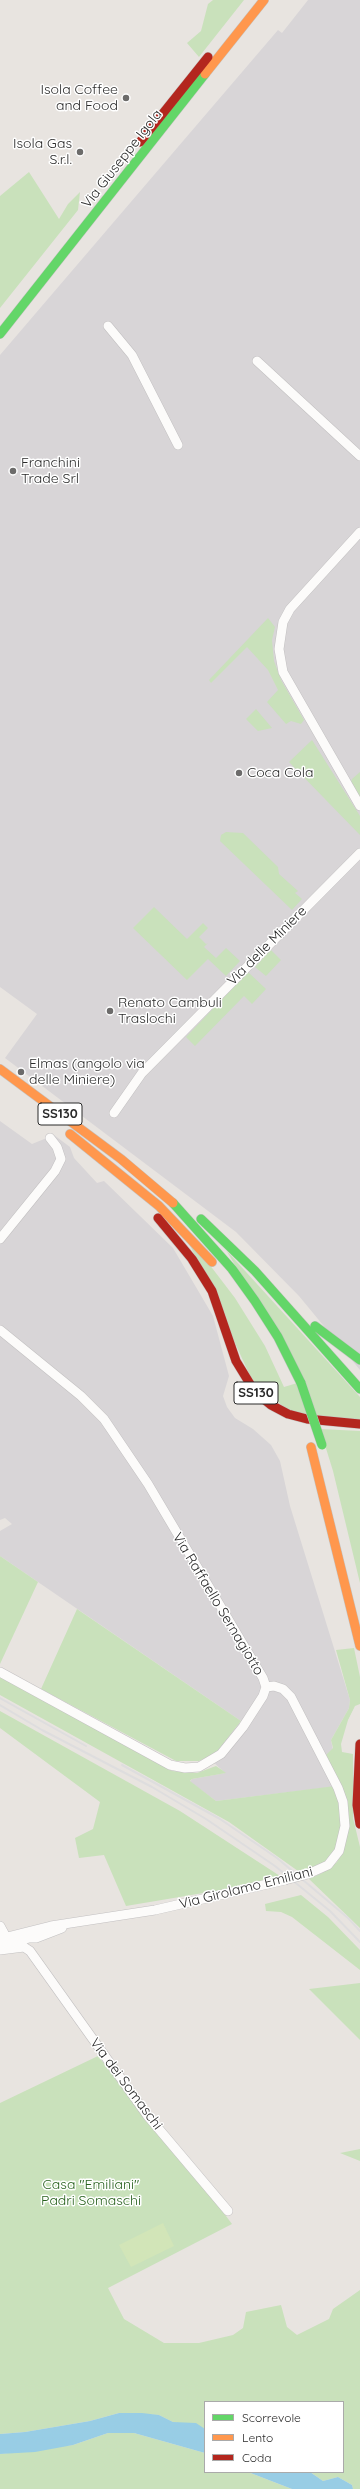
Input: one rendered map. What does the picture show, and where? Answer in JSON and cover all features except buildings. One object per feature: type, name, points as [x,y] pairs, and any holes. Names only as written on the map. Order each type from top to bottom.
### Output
[{"type":"main road","name":"Via Giuseppe Igola","points":[[0,320],[168,105],[253,0]]},
{"type":"main road","name":"Via Giuseppe Igola","points":[[0,334],[264,0]]},
{"type":"main road","points":[[137,130],[158,108],[168,105]]},
{"type":"main road","name":"SS130","points":[[0,1069],[121,1159],[132,1160],[152,1176],[226,1242],[279,1296],[360,1389]]},
{"type":"main road","name":"SS130","points":[[0,1081],[116,1171],[124,1184],[170,1232],[204,1277],[218,1305],[236,1361],[255,1392],[271,1405],[288,1414],[307,1419],[360,1424]]},
{"type":"main road","points":[[121,1159],[160,1192],[193,1223],[232,1269],[278,1337],[301,1383],[323,1449]]},
{"type":"main road","points":[[116,1171],[183,1230],[219,1270]]},
{"type":"main road","points":[[226,1242],[233,1243],[244,1252],[311,1323],[360,1360]]},
{"type":"main road","points":[[298,1406],[304,1426]]},
{"type":"main road","points":[[310,1443],[360,1646]]},
{"type":"main road","points":[[360,1744],[357,1805],[360,1824]]},
{"type":"street","points":[[108,326],[132,355],[178,445]]},
{"type":"street","points":[[257,361],[360,456]]},
{"type":"street","points":[[360,532],[290,609],[283,622],[279,649],[283,672],[360,806]]},
{"type":"street","name":"Via delle Miniere","points":[[114,1113],[142,1073],[360,853]]},
{"type":"street","points":[[0,1239],[55,1171],[61,1159],[57,1147],[50,1138]]},
{"type":"street","name":"Via Raffaello Sernagiotto","points":[[0,1330],[82,1396],[112,1430],[148,1484],[263,1678],[266,1687],[255,1708],[221,1754],[199,1767],[185,1768],[170,1765],[0,1672]]},
{"type":"street","name":"Via Girolamo Emiliani","points":[[3,1938],[36,1934],[68,1925],[162,1908],[285,1880],[308,1874],[328,1865],[339,1851],[345,1826],[343,1802],[338,1788],[291,1697],[283,1689],[274,1686],[266,1687]]},
{"type":"street","points":[[0,1926],[3,1938]]},
{"type":"street","points":[[0,1950],[24,1947],[30,1951],[36,1934]]},
{"type":"street","name":"Via Girolamo Emiliani","points":[[0,1947],[29,1938],[36,1934]]},
{"type":"street","name":"Via dei Somaschi","points":[[30,1951],[147,2115],[228,2211]]},
{"type":"shaded area","points":[[308,0],[360,0],[360,1370],[299,1296],[236,1232],[5,1058],[37,1014],[0,987],[0,355],[278,30],[282,33]]},
{"type":"shaded area","points":[[0,1121],[32,1144],[54,1135],[70,1147],[74,1158],[97,1183],[104,1181],[173,1248],[213,1316],[229,1376],[223,1396],[227,1407],[235,1418],[253,1429],[271,1445],[280,1461],[290,1506],[350,1700],[349,1708],[331,1740],[340,1786],[216,1801],[190,1782],[192,1779],[225,1773],[208,1757],[216,1753],[241,1721],[0,1556],[0,1531],[12,1524],[5,1518],[0,1520]]},
{"type":"green space","points":[[213,0],[244,0],[199,57],[187,43],[201,31],[208,4]]},
{"type":"green space","points":[[29,172],[59,219],[68,204],[80,192],[78,210],[0,308],[0,196]]},
{"type":"green space","points":[[268,618],[275,627],[272,640],[274,661],[281,680],[304,720],[301,724],[291,721],[286,724],[267,702],[278,690],[268,670],[247,647],[211,683],[209,680]]},
{"type":"green space","points":[[256,709],[272,728],[258,731],[246,719]]},
{"type":"green space","points":[[312,740],[360,816],[360,835],[289,762]]},
{"type":"green space","points":[[360,772],[360,798],[351,782],[352,779]]},
{"type":"green space","points":[[226,832],[243,833],[278,867],[279,874],[298,891],[295,893],[302,899],[292,910],[220,841],[221,835]]},
{"type":"green space","points":[[154,907],[187,939],[203,923],[208,928],[199,937],[206,944],[208,943],[204,947],[216,958],[226,948],[240,961],[226,976],[208,959],[187,980],[133,928]]},
{"type":"green space","points":[[271,950],[281,960],[266,976],[255,967]]},
{"type":"green space","points":[[248,972],[266,989],[252,1004],[244,996],[195,1046],[186,1037]]},
{"type":"green space","points":[[189,1243],[206,1260],[235,1298],[265,1346],[284,1387],[304,1381],[226,1250],[360,1397],[360,1421],[291,1413],[252,1380]]},
{"type":"green space","points":[[320,1429],[360,1431],[360,1583],[333,1471]]},
{"type":"green space","points":[[0,1556],[38,1582],[0,1664]]},
{"type":"green space","points":[[77,1609],[241,1721],[216,1753],[199,1761],[176,1761],[41,1689]]},
{"type":"green space","points":[[354,1648],[360,1677],[360,1704],[355,1706],[348,1720],[341,1744],[342,1752],[353,1754],[353,1818],[360,1847],[360,1928],[309,1879],[322,1873],[337,1862],[344,1847],[349,1821],[325,1756],[333,1748],[331,1740],[349,1708],[350,1700],[336,1650]]},
{"type":"green space","points":[[0,1676],[172,1771],[197,1773],[216,1766],[226,1773],[192,1779],[190,1781],[216,1801],[335,1786],[343,1822],[335,1852],[324,1864],[298,1871],[229,1822],[0,1695]]},
{"type":"green space","points":[[0,1711],[180,1811],[280,1876],[239,1887],[126,1906],[104,1855],[79,1858],[75,1838],[93,1829],[100,1802],[0,1728]]},
{"type":"green space","points":[[301,1895],[328,1917],[360,1950],[360,1970],[292,1917],[281,1912],[266,1911],[265,1904]]},
{"type":"green space","points":[[360,1983],[360,2040],[309,1989]]},
{"type":"green space","name":"Casa \"Emiliani\" Padri Somaschi","points":[[98,2056],[199,2180],[232,2224],[108,2288],[124,2319],[164,2343],[199,2343],[233,2335],[243,2328],[246,2312],[281,2305],[287,2327],[297,2335],[329,2319],[333,2309],[360,2290],[360,2489],[353,2489],[352,2485],[338,2477],[323,2481],[311,2473],[344,2473],[344,2401],[204,2401],[204,2429],[173,2422],[159,2415],[119,2413],[90,2421],[25,2432],[0,2434],[0,2103]]},
{"type":"green space","points":[[360,2149],[360,2161],[340,2153]]},
{"type":"green space","points":[[163,2223],[174,2246],[131,2267],[119,2245]]},
{"type":"green space","points":[[108,2433],[134,2433],[204,2453],[204,2473],[251,2473],[292,2489],[0,2489],[0,2454],[73,2445]]},
{"type":"water","points":[[119,2413],[142,2413],[159,2415],[173,2422],[196,2423],[204,2428],[204,2453],[134,2433],[108,2433],[73,2445],[35,2452],[0,2454],[0,2434],[25,2432],[90,2421]]},
{"type":"water","points":[[251,2473],[311,2473],[323,2481],[338,2477],[352,2485],[353,2489],[292,2489]]},
{"type":"railway","points":[[0,1698],[86,1746]]},
{"type":"railway","points":[[0,1705],[42,1730],[152,1787],[206,1819],[275,1866],[330,1911],[360,1942]]},
{"type":"railway","points":[[122,1765],[220,1819],[277,1858],[348,1918],[360,1931]]},
{"type":"traffic: fast","points":[[0,334],[205,74]]},
{"type":"traffic: fast","points":[[173,1203],[232,1269],[255,1301],[278,1337],[301,1383]]},
{"type":"traffic: fast","points":[[201,1219],[255,1271],[360,1389]]},
{"type":"traffic: fast","points":[[315,1326],[360,1360]]},
{"type":"traffic: fast","points":[[301,1383],[322,1445]]},
{"type":"traffic: slow","points":[[205,74],[264,0]]},
{"type":"traffic: slow","points":[[0,1069],[121,1159],[173,1203]]},
{"type":"traffic: slow","points":[[70,1134],[159,1206],[212,1262]]},
{"type":"traffic: slow","points":[[311,1447],[360,1646]]},
{"type":"traffic: jam","points":[[140,142],[208,57]]},
{"type":"traffic: jam","points":[[158,1218],[192,1259],[212,1291],[236,1361],[255,1392],[271,1405],[288,1414],[307,1419],[360,1424]]},
{"type":"traffic: jam","points":[[360,1744],[357,1805],[360,1824]]},
{"type":"place","name":"Isola Coffee and Food","points":[[126,98]]},
{"type":"place","name":"Isola Gas S.r.l.","points":[[80,152]]},
{"type":"place","name":"Franchini Trade Srl","points":[[13,471]]},
{"type":"place","name":"Coca Cola","points":[[239,773]]},
{"type":"place","name":"Renato Cambuli Traslochi","points":[[110,1011]]},
{"type":"place","name":"Elmas (angolo via delle Miniere)","points":[[21,1072]]}]
